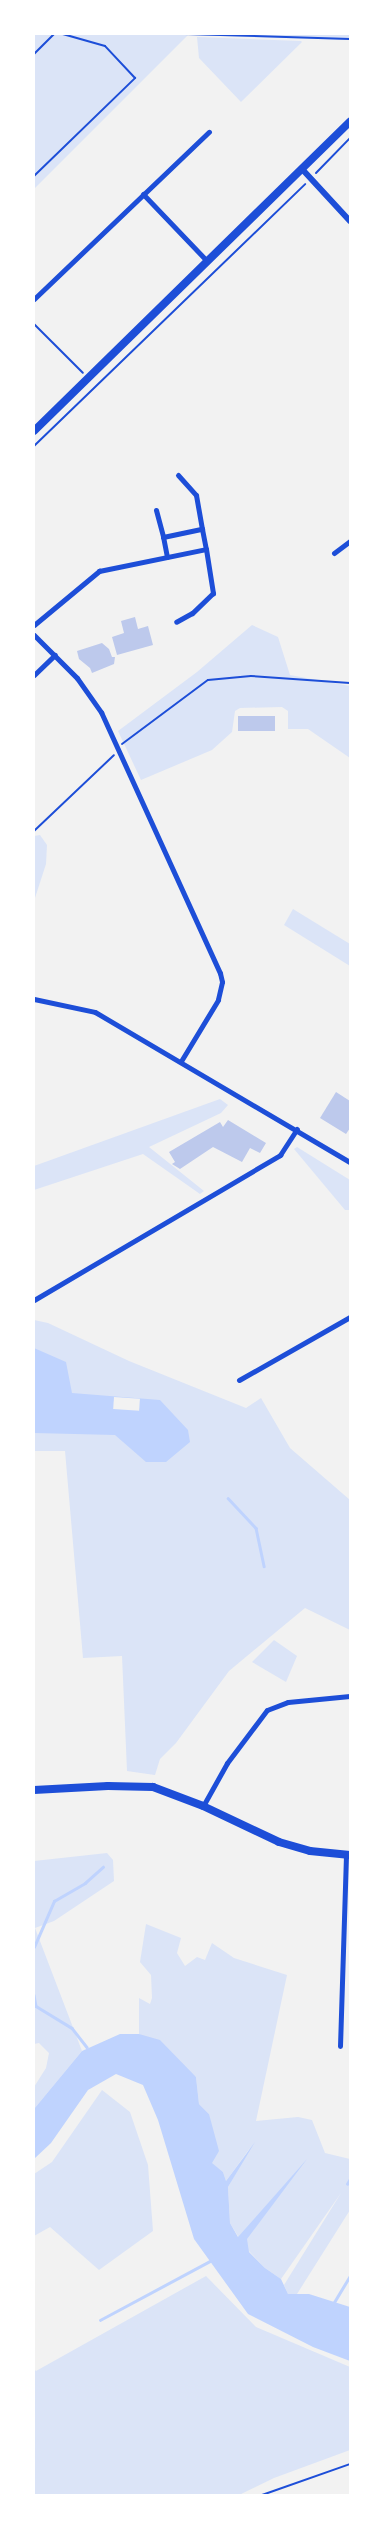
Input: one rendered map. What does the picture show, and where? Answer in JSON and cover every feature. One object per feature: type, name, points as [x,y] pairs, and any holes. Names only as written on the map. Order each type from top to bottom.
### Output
[{"type":"main road","points":[[34,431],[350,122]]},
{"type":"main road","points":[[34,1790],[144,1786],[203,1806],[279,1842],[310,1851],[348,1855]]},
{"type":"street","points":[[34,299],[209,132]]},
{"type":"street","points":[[302,169],[350,221]]},
{"type":"street","points":[[143,194],[207,261]]},
{"type":"street","points":[[176,622],[192,613],[213,593],[196,495],[178,475]]},
{"type":"street","points":[[156,510],[167,557]]},
{"type":"street","points":[[163,537],[202,528]]},
{"type":"street","points":[[334,553],[350,541]]},
{"type":"street","points":[[34,625],[94,574],[206,549]]},
{"type":"street","points":[[34,635],[92,696],[119,748],[222,982],[218,1000],[181,1061]]},
{"type":"street","points":[[34,675],[55,655]]},
{"type":"street","points":[[34,999],[95,1012],[350,1162]]},
{"type":"street","points":[[34,1300],[280,1155],[297,1130]]},
{"type":"street","points":[[239,1380],[350,1317]]},
{"type":"street","points":[[203,1806],[227,1763],[267,1710],[288,1702],[350,1696]]},
{"type":"street","points":[[340,2046],[348,1855]]},
{"type":"path","points":[[34,54],[54,34]]},
{"type":"path","points":[[34,176],[135,78],[105,46],[63,34]]},
{"type":"path","points":[[185,34],[350,39]]},
{"type":"path","points":[[34,446],[311,179],[350,138]]},
{"type":"path","points":[[34,324],[80,370]]},
{"type":"path","points":[[34,831],[119,748],[208,680],[252,676],[350,683]]},
{"type":"path","points":[[262,2495],[350,2464]]},
{"type":"shaded area","points":[[34,34],[350,34],[350,40],[188,35],[34,189]]},
{"type":"shaded area","points":[[197,37],[302,42],[241,102],[199,58]]},
{"type":"shaded area","points":[[252,625],[278,637],[290,675],[350,686],[350,758],[308,729],[288,729],[288,711],[282,707],[240,708],[235,711],[232,732],[212,750],[141,780],[118,731],[197,672]]},
{"type":"shaded area","points":[[40,835],[47,845],[46,864],[34,901],[34,836]]},
{"type":"shaded area","points":[[293,909],[350,944],[350,966],[284,925]]},
{"type":"shaded area","points":[[220,1099],[228,1105],[221,1113],[149,1147],[204,1191],[200,1194],[143,1154],[34,1190],[34,1166]]},
{"type":"shaded area","points":[[297,1147],[350,1180],[350,1210],[345,1210],[294,1149]]},
{"type":"shaded area","points":[[34,1320],[48,1323],[129,1361],[246,1408],[261,1398],[290,1448],[350,1500],[350,1630],[305,1608],[229,1671],[176,1743],[160,1759],[155,1775],[127,1771],[122,1656],[83,1658],[65,1451],[34,1451]]},
{"type":"shaded area","points":[[274,1640],[297,1656],[286,1682],[252,1662]]},
{"type":"shaded area","points":[[107,1853],[113,1860],[114,1881],[54,1921],[35,1928],[82,2051],[34,2109],[34,2087],[46,2068],[49,2053],[39,2043],[34,2044],[34,1861]]},
{"type":"shaded area","points":[[146,1924],[181,1938],[177,1953],[185,1966],[197,1957],[205,1960],[212,1943],[234,1958],[287,1975],[256,2121],[298,2117],[312,2120],[325,2153],[350,2159],[350,2210],[297,2294],[288,2294],[284,2285],[341,2193],[281,2279],[265,2268],[244,2246],[230,2223],[228,2187],[250,2148],[226,2181],[223,2172],[211,2163],[209,2114],[199,2104],[196,2077],[139,2034],[139,1998],[150,2004],[152,1998],[151,1975],[140,1962]]},
{"type":"shaded area","points":[[102,2090],[130,2112],[148,2165],[153,2231],[99,2270],[50,2227],[34,2236],[34,2174],[52,2162]]},
{"type":"shaded area","points":[[206,2276],[256,2327],[350,2367],[350,2450],[274,2478],[239,2495],[34,2495],[34,2369],[36,2371]]},
{"type":"water","points":[[34,1348],[66,1362],[72,1393],[160,1400],[188,1430],[190,1442],[166,1462],[146,1462],[115,1435],[34,1433]]},
{"type":"water","points":[[120,2034],[139,2034],[160,2040],[196,2077],[199,2104],[209,2114],[219,2151],[212,2163],[223,2172],[226,2181],[255,2142],[228,2187],[230,2223],[238,2237],[307,2159],[247,2239],[249,2252],[265,2268],[281,2279],[288,2294],[309,2294],[350,2307],[350,2361],[313,2347],[248,2314],[194,2239],[158,2120],[143,2085],[116,2074],[88,2090],[51,2143],[34,2159],[34,2109],[82,2051]]},
{"type":"pier","points":[[114,1397],[140,1399],[139,1411],[113,1409]]},
{"type":"building","points":[[135,617],[138,629],[148,626],[153,645],[117,655],[112,637],[124,633],[121,621]]},
{"type":"building","points":[[102,643],[109,649],[112,657],[115,657],[114,664],[92,673],[90,668],[79,659],[77,651]]},
{"type":"building","points":[[238,716],[275,716],[275,731],[238,731]]},
{"type":"building","points":[[336,1092],[350,1101],[350,1128],[346,1134],[320,1118]]},
{"type":"building","points":[[228,1120],[266,1143],[260,1153],[250,1148],[242,1162],[213,1147],[180,1169],[172,1164],[175,1162],[169,1152],[220,1122],[223,1127]]},
{"type":"waterway","points":[[228,1498],[256,1528],[264,1566]]},
{"type":"waterway","points":[[34,1947],[54,1901],[85,1883],[103,1867]]},
{"type":"waterway","points":[[34,1995],[36,2006],[72,2028],[87,2047]]},
{"type":"waterway","points":[[347,2184],[350,2179]]},
{"type":"waterway","points":[[100,2320],[210,2261]]},
{"type":"waterway","points":[[333,2304],[350,2276]]}]
